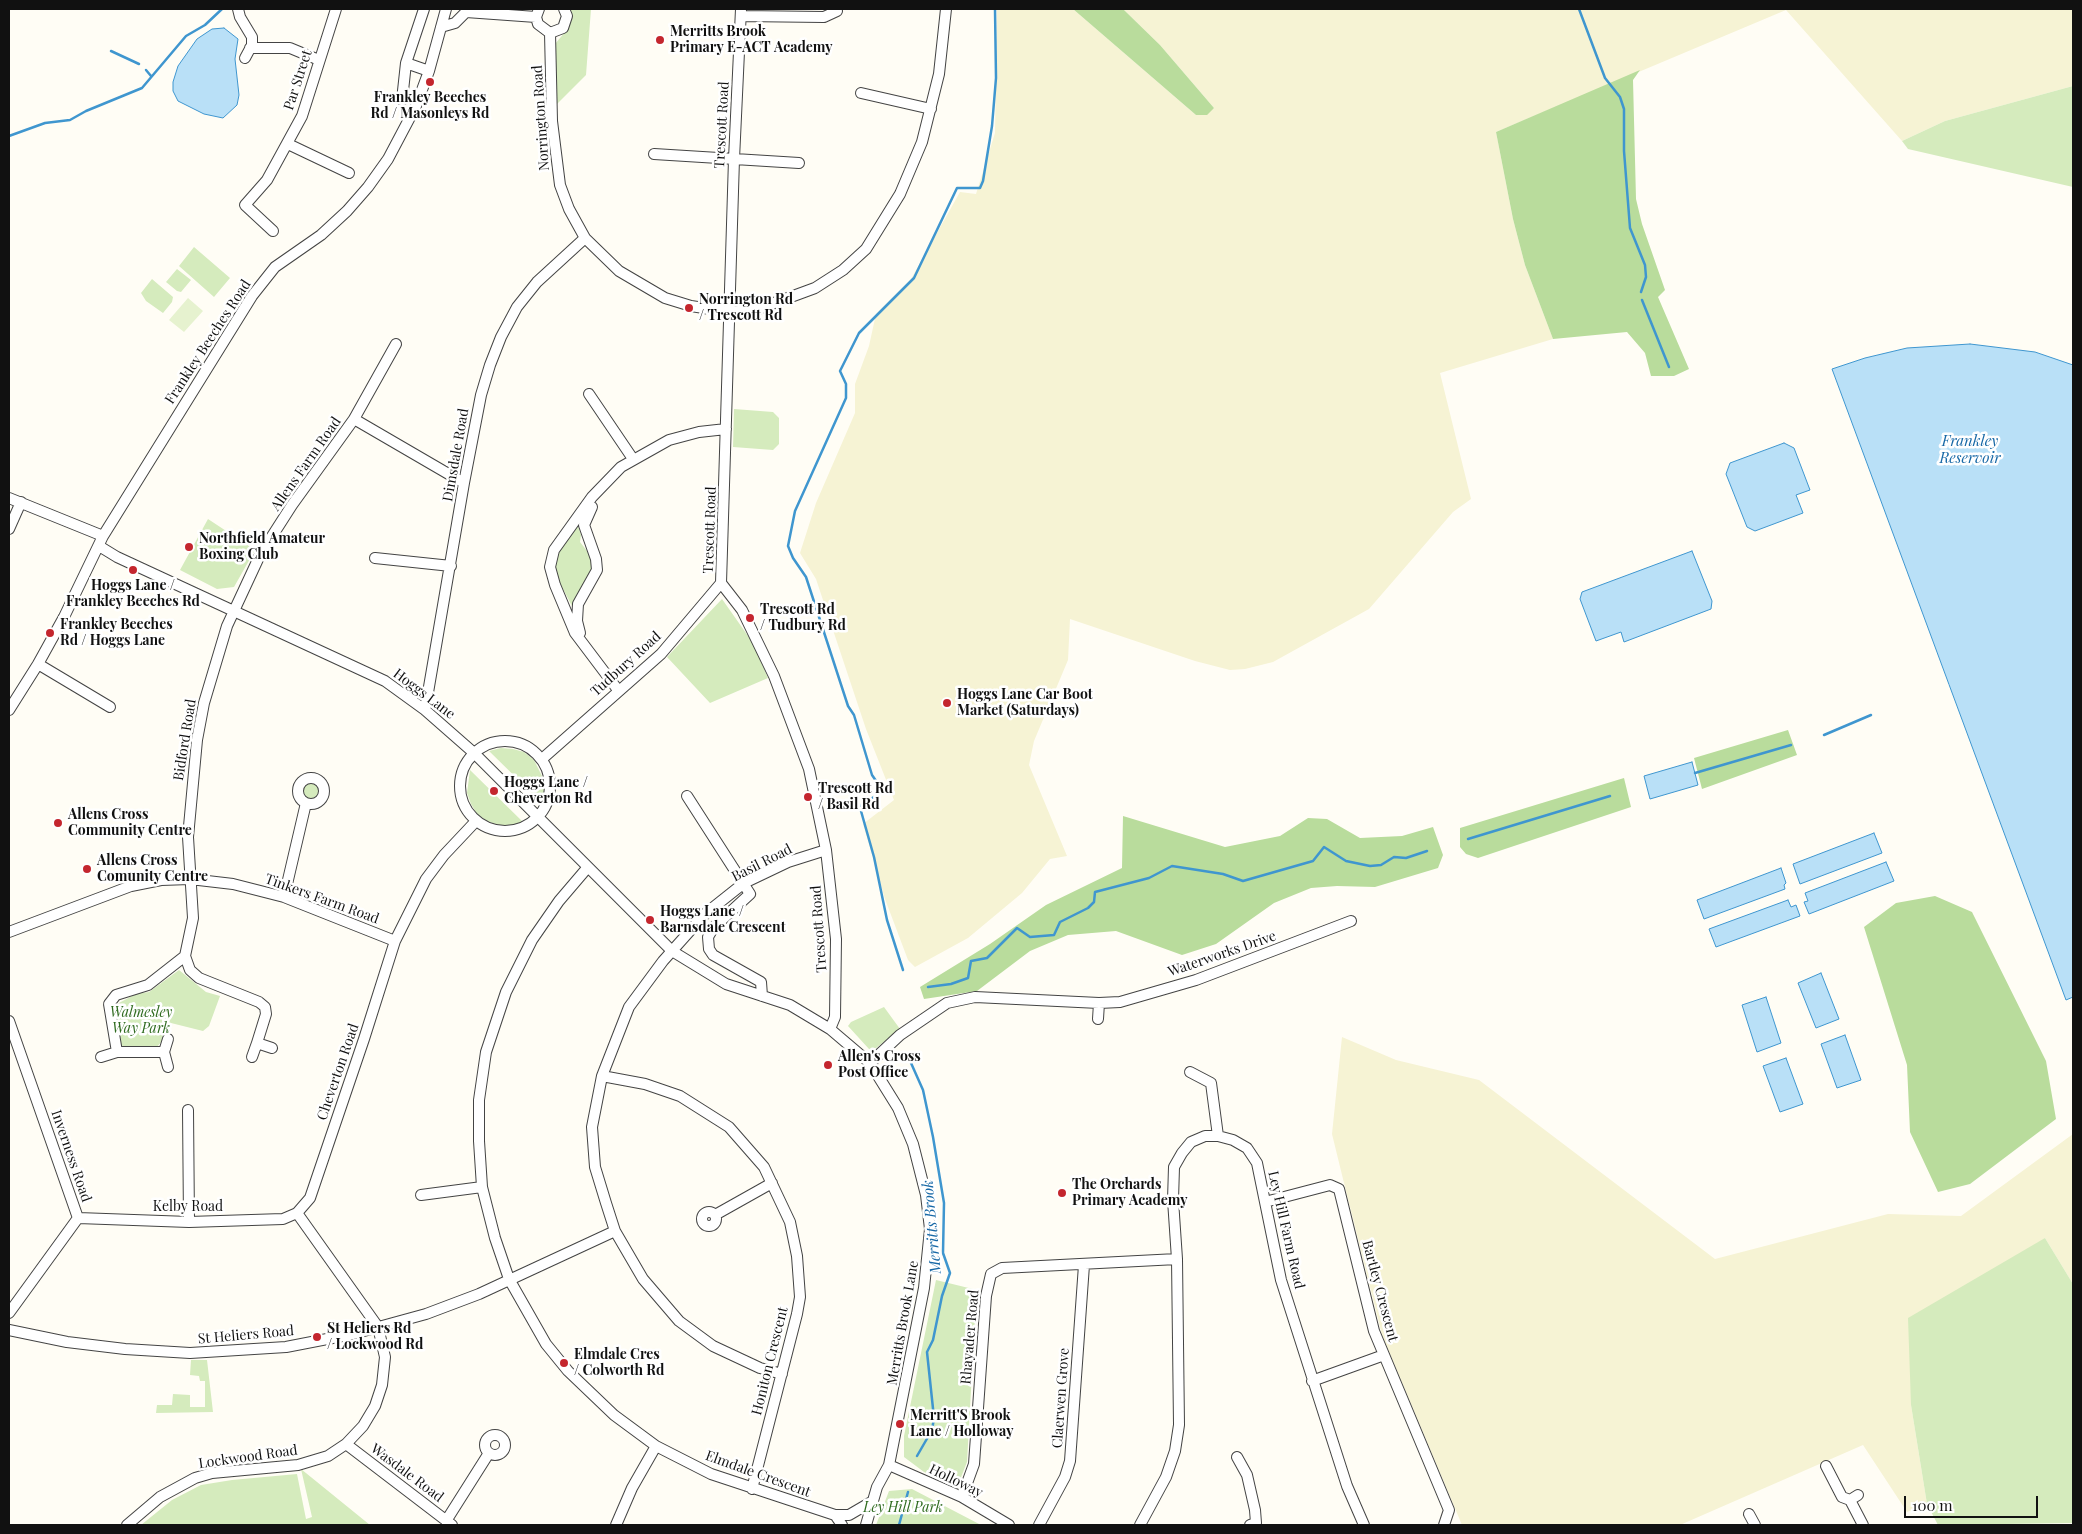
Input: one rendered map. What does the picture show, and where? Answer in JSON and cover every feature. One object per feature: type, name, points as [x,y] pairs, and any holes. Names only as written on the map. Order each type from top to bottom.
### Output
[{"type":"street","points":[[238,9],[240,17],[252,38],[245,58]]},
{"type":"street","name":"Par Street","points":[[273,231],[245,205],[267,180],[281,158],[305,108],[336,9]]},
{"type":"street","points":[[402,100],[406,63],[424,9]]},
{"type":"street","name":"Frankley Beeches Road","points":[[9,710],[38,664],[64,617],[101,541],[264,280],[275,267],[321,235],[347,211],[373,180],[401,135],[416,106],[429,71],[446,9]]},
{"type":"street","points":[[441,27],[455,23],[466,10],[538,13],[541,29],[550,33],[563,28],[567,16],[564,9]]},
{"type":"street","name":"Norrington Road","points":[[550,33],[552,121],[560,185],[569,209],[585,238],[619,271],[665,298],[691,306],[729,312],[758,309],[815,288],[842,270],[866,249],[882,226],[912,168],[931,110],[939,74],[946,9]]},
{"type":"street","points":[[741,13],[824,17],[837,11]]},
{"type":"street","name":"Trescott Road","points":[[741,13],[734,158],[721,583],[742,610],[774,676],[809,769],[826,850],[836,940],[835,1017],[830,1029]]},
{"type":"street","points":[[250,48],[290,48],[319,60]]},
{"type":"street","points":[[406,63],[429,71]]},
{"type":"street","points":[[861,93],[931,110]]},
{"type":"street","points":[[288,144],[350,173]]},
{"type":"street","points":[[654,154],[799,162]]},
{"type":"street","name":"Dimsdale Road","points":[[425,710],[481,395],[501,336],[517,307],[537,282],[585,238]]},
{"type":"street","points":[[354,419],[396,344]]},
{"type":"street","points":[[589,394],[633,459]]},
{"type":"street","name":"Allens Farm Road","points":[[234,610],[260,555],[292,505],[354,419],[464,483]]},
{"type":"street","points":[[618,690],[575,633],[555,585],[550,567],[554,550],[592,497],[621,467],[669,440],[699,432],[726,429]]},
{"type":"street","points":[[582,642],[577,621],[578,604],[597,570],[596,559],[584,526],[596,494]]},
{"type":"street","name":"Hoggs Lane","points":[[9,498],[101,541],[117,557],[384,681],[425,710],[474,753],[672,951]]},
{"type":"street","points":[[9,530],[20,502]]},
{"type":"street","points":[[375,558],[451,566]]},
{"type":"street","name":"Tudbury Road","points":[[542,759],[661,654],[721,583]]},
{"type":"street","name":"Bidford Road","points":[[185,956],[193,918],[188,837],[197,740],[204,703],[234,610]]},
{"type":"street","points":[[38,664],[110,707]]},
{"type":"street","points":[[510,741],[526,746],[542,759],[548,771],[550,785],[548,800],[538,818],[526,826],[506,832],[486,828],[476,821],[462,803],[459,787],[462,770],[474,753],[492,742],[510,741]]},
{"type":"street","points":[[687,796],[750,894],[714,927],[708,937],[709,949],[714,954],[761,982],[762,996]]},
{"type":"street","points":[[284,897],[306,803]]},
{"type":"street","name":"Cheverton Road","points":[[297,1213],[310,1198],[395,941],[426,878],[444,854],[476,821]]},
{"type":"street","name":"Basil Road","points":[[782,1374],[760,1368],[712,1346],[679,1321],[643,1279],[615,1231],[595,1167],[592,1127],[602,1076],[629,1007],[672,951],[705,914],[744,883],[788,862],[826,850]]},
{"type":"street","name":"Elmdale Crescent","points":[[588,867],[559,901],[532,940],[506,992],[489,1043],[479,1100],[482,1187],[495,1238],[509,1279],[546,1344],[568,1371],[614,1415],[656,1446],[711,1474],[835,1515]]},
{"type":"street","name":"Tinkers Farm Road","points":[[9,932],[131,886],[161,880],[190,879],[233,884],[284,897],[395,941]]},
{"type":"street","name":"Waterworks Drive","points":[[870,1063],[900,1035],[947,1003],[975,997],[1099,1003],[1120,1002],[1196,980],[1351,921]]},
{"type":"street","name":"Merritts Brook Lane","points":[[672,951],[726,984],[790,1006],[830,1029],[870,1063],[898,1108],[913,1144],[926,1195],[930,1229],[924,1288],[889,1465],[877,1487],[866,1525]]},
{"type":"street","points":[[117,1052],[109,1004],[112,999],[116,995],[148,985],[185,956],[190,970],[199,978],[259,1002],[265,1007],[266,1014],[252,1057]]},
{"type":"street","points":[[1098,1019],[1099,1003]]},
{"type":"street","name":"Inverness Road","points":[[9,1021],[78,1218],[9,1313]]},
{"type":"street","points":[[168,1039],[164,1052],[168,1067]]},
{"type":"street","points":[[257,1043],[272,1048]]},
{"type":"street","points":[[101,1057],[117,1052],[164,1052]]},
{"type":"street","points":[[1140,1525],[1166,1477],[1175,1451],[1179,1425],[1177,1259],[1173,1200],[1174,1167],[1191,1142],[1205,1136],[1218,1136],[1211,1083],[1190,1072]]},
{"type":"street","name":"Honiton Crescent","points":[[602,1076],[645,1084],[687,1100],[729,1127],[764,1167],[790,1222],[797,1256],[800,1297],[752,1489]]},
{"type":"street","points":[[188,1110],[189,1222]]},
{"type":"street","name":"Ley Hill Farm Road","points":[[1218,1136],[1233,1140],[1247,1148],[1257,1163],[1281,1280],[1347,1486],[1364,1525]]},
{"type":"street","points":[[715,1215],[772,1183]]},
{"type":"street","name":"Bartley Crescent","points":[[1265,1202],[1330,1185],[1339,1189],[1374,1330],[1449,1510],[1444,1525]]},
{"type":"street","points":[[421,1195],[482,1187]]},
{"type":"street","points":[[297,1213],[378,1327]]},
{"type":"street","name":"Kelby Road","points":[[78,1218],[189,1222],[283,1219],[297,1213]]},
{"type":"street","name":"St Heliers Road","points":[[9,1330],[77,1343],[190,1353],[286,1347],[378,1327],[426,1314],[479,1294],[615,1231]]},
{"type":"street","points":[[1084,1265],[1177,1259]]},
{"type":"street","name":"Rhayader Road","points":[[962,1497],[974,1464],[986,1296],[991,1274],[1002,1268],[1084,1265]]},
{"type":"street","name":"Claerwen Grove","points":[[1039,1525],[1065,1477],[1070,1461],[1084,1265]]},
{"type":"street","name":"Lockwood Road","points":[[127,1525],[160,1497],[195,1478],[212,1474],[298,1465],[328,1456],[346,1444],[363,1426],[374,1406],[382,1385],[385,1358],[378,1327]]},
{"type":"street","points":[[1312,1381],[1384,1355]]},
{"type":"street","name":"Wasdale Road","points":[[346,1444],[450,1523]]},
{"type":"street","points":[[616,1525],[632,1488],[656,1446]]},
{"type":"street","points":[[450,1523],[489,1453]]},
{"type":"street","points":[[1237,1457],[1247,1475],[1255,1524]]},
{"type":"street","name":"Holloway","points":[[889,1465],[962,1497],[1009,1525]]},
{"type":"street","points":[[1826,1466],[1842,1497],[1854,1498],[1863,1525]]},
{"type":"street","points":[[835,1515],[849,1515],[873,1501]]},
{"type":"street","points":[[1749,1514],[1755,1525]]},
{"type":"street","points":[[835,1515],[842,1525]]},
{"type":"shaded area","points":[[997,9],[1073,9],[1196,115],[1214,108],[1160,45],[1123,9],[2073,9],[2073,86],[1945,121],[1902,141],[1786,10],[1496,132],[1513,219],[1525,265],[1553,339],[1440,373],[1471,499],[1453,512],[1369,609],[1273,662],[1245,669],[1230,670],[1195,661],[1070,619],[1068,660],[1034,741],[1029,765],[1067,856],[1050,859],[1022,893],[968,938],[915,967],[908,960],[885,899],[863,824],[894,800],[866,729],[816,579],[800,553],[816,503],[855,413],[855,384],[869,346],[876,314],[911,279],[960,192],[976,194],[995,133]]},
{"type":"shaded area","points":[[1342,1037],[1396,1060],[1479,1080],[1715,1259],[1888,1214],[1961,1216],[2073,1134],[2073,1284],[2045,1238],[1911,1405],[1927,1504],[1907,1512],[1863,1445],[1680,1525],[1462,1525],[1382,1335],[1343,1179],[1332,1134]]},
{"type":"green space","points":[[569,9],[591,9],[586,75],[557,104],[555,44],[565,32]]},
{"type":"green space","points":[[1073,9],[1123,9],[1160,45],[1214,108],[1207,115],[1196,115]]},
{"type":"green space","points":[[1640,70],[1633,80],[1636,199],[1642,224],[1665,290],[1658,297],[1689,369],[1674,376],[1651,376],[1645,353],[1627,332],[1553,339],[1525,265],[1513,219],[1496,132]]},
{"type":"green space","points":[[2073,86],[2073,187],[1908,149],[1902,141],[1945,121]]},
{"type":"green space","points":[[194,247],[230,278],[214,297],[179,266]]},
{"type":"green space","points":[[177,269],[191,280],[181,292],[166,282]]},
{"type":"green space","points":[[152,279],[173,297],[172,302],[163,313],[146,301],[141,293]]},
{"type":"green space","points":[[188,298],[203,311],[184,332],[169,320]]},
{"type":"green space","points":[[734,409],[773,412],[779,418],[779,444],[773,450],[733,447]]},
{"type":"green space","points":[[208,519],[255,550],[234,587],[217,589],[180,570]]},
{"type":"green space","points":[[578,526],[581,535],[580,542],[591,556],[592,573],[573,608],[552,568],[557,551]]},
{"type":"green space","points":[[722,599],[753,643],[768,678],[710,703],[667,657]]},
{"type":"green space","points":[[1788,730],[1797,755],[1702,789],[1694,758]]},
{"type":"green space","points":[[501,748],[524,752],[534,760],[544,780],[545,792],[542,803],[489,751]]},
{"type":"green space","points":[[470,770],[523,822],[511,826],[499,825],[487,821],[477,814],[467,793]]},
{"type":"green space","points":[[1624,778],[1631,807],[1478,858],[1466,854],[1460,847],[1460,828]]},
{"type":"green space","points":[[312,782],[318,785],[321,791],[318,797],[312,800],[306,797],[303,791],[306,785]]},
{"type":"green space","points":[[1123,816],[1225,847],[1280,836],[1308,818],[1327,819],[1360,838],[1402,836],[1433,827],[1443,855],[1438,868],[1375,887],[1337,886],[1311,888],[1274,903],[1216,944],[1182,955],[1116,931],[1068,935],[1030,951],[977,991],[924,999],[920,987],[990,944],[1046,905],[1122,868]]},
{"type":"green space","points":[[1935,896],[1972,912],[2046,1061],[2056,1119],[1970,1184],[1938,1192],[1910,1132],[1907,1065],[1864,927],[1896,903]]},
{"type":"green space","name":"Walmesley Way Park","points":[[179,970],[206,992],[220,996],[209,1026],[203,1031],[167,1022],[162,1041],[157,1047],[122,1050],[113,1023],[115,1005],[136,994],[149,992]]},
{"type":"green space","points":[[884,1007],[900,1029],[876,1048],[869,1049],[848,1026],[851,1022]]},
{"type":"green space","points":[[2045,1238],[2073,1284],[2073,1523],[1938,1525],[1927,1504],[1911,1405],[1908,1318]]},
{"type":"green space","points":[[936,1280],[981,1291],[976,1301],[967,1462],[958,1485],[924,1472],[904,1457],[904,1436]]},
{"type":"green space","points":[[191,1360],[207,1360],[213,1412],[156,1413],[157,1405],[172,1405],[173,1394],[190,1395],[190,1407],[205,1407],[205,1381],[200,1381],[199,1376],[190,1375]]},
{"type":"green space","points":[[301,1469],[370,1525],[141,1525],[172,1500],[201,1485],[297,1474],[306,1519],[312,1517]]},
{"type":"green space","name":"Ley Hill Park","points":[[912,1489],[981,1525],[876,1525],[889,1491]]},
{"type":"water","points":[[224,28],[238,39],[235,59],[239,95],[237,105],[223,118],[204,114],[178,101],[173,91],[173,82],[178,66],[197,39],[212,29]]},
{"type":"water","name":"Frankley Reservoir","points":[[1970,344],[2035,352],[2073,365],[2073,997],[2066,1000],[1832,369],[1865,358],[1907,348]]},
{"type":"water","points":[[1784,443],[1794,448],[1810,490],[1796,495],[1803,513],[1755,531],[1747,527],[1726,474],[1730,463]]},
{"type":"water","points":[[1692,551],[1712,601],[1711,609],[1624,642],[1621,632],[1596,641],[1580,599],[1582,592]]},
{"type":"water","points":[[1692,762],[1698,785],[1650,799],[1644,776]]},
{"type":"water","points":[[1874,833],[1882,853],[1800,884],[1793,864]]},
{"type":"water","points":[[1886,862],[1894,881],[1809,914],[1804,902],[1808,901],[1805,893]]},
{"type":"water","points":[[1781,868],[1786,883],[1784,885],[1785,889],[1704,919],[1697,900]]},
{"type":"water","points":[[1788,900],[1791,907],[1796,905],[1800,916],[1716,947],[1709,929]]},
{"type":"water","points":[[1821,973],[1839,1019],[1816,1028],[1798,983]]},
{"type":"water","points":[[1766,997],[1781,1043],[1757,1052],[1742,1005]]},
{"type":"water","points":[[1845,1035],[1861,1080],[1837,1088],[1821,1044]]},
{"type":"water","points":[[1786,1058],[1803,1104],[1780,1112],[1763,1066]]},
{"type":"waterway","points":[[9,136],[45,123],[70,120],[86,111],[142,88],[186,36],[205,25],[222,9]]},
{"type":"waterway","points":[[903,970],[887,920],[874,857],[861,811],[862,804],[879,794],[881,788],[872,775],[854,715],[848,706],[806,577],[793,558],[788,546],[795,511],[846,398],[846,384],[840,371],[859,333],[914,278],[957,188],[980,188],[983,181],[992,126],[996,78],[995,9]]},
{"type":"waterway","points":[[1579,9],[1605,78],[1620,97],[1624,109],[1624,151],[1630,228],[1645,265],[1646,277],[1641,292]]},
{"type":"waterway","points":[[111,51],[139,64]]},
{"type":"waterway","points":[[146,70],[151,76]]},
{"type":"waterway","points":[[1642,300],[1669,367]]},
{"type":"waterway","points":[[1824,735],[1871,715]]},
{"type":"waterway","points":[[1695,773],[1791,745]]},
{"type":"waterway","points":[[1468,839],[1610,796]]},
{"type":"waterway","points":[[928,987],[951,984],[968,978],[971,961],[987,958],[1017,928],[1030,937],[1054,935],[1060,922],[1088,908],[1094,902],[1095,892],[1149,878],[1172,866],[1223,874],[1243,881],[1313,861],[1324,847],[1346,861],[1370,866],[1381,865],[1394,857],[1406,858],[1427,851]]},
{"type":"waterway","name":"Merritts Brook","points":[[907,1054],[923,1090],[933,1137],[944,1203],[943,1253],[950,1273],[942,1296],[933,1340],[927,1352],[934,1418],[932,1430],[917,1456]]},
{"type":"waterway","name":"Merritts Brook","points":[[899,1525],[908,1492]]},
{"type":"place","name":"Merritts Brook Primary E-ACT Academy","points":[[660,40]]},
{"type":"place","name":"Frankley Beeches Rd / Masonleys Rd","points":[[430,82]]},
{"type":"place","name":"Norrington Rd / Trescott Rd","points":[[689,308]]},
{"type":"place","name":"Northfield Amateur Boxing Club","points":[[189,547]]},
{"type":"place","name":"Hoggs Lane / Frankley Beeches Rd","points":[[133,570]]},
{"type":"place","name":"Trescott Rd / Tudbury Rd","points":[[750,618]]},
{"type":"place","name":"Frankley Beeches Rd / Hoggs Lane","points":[[50,633]]},
{"type":"place","name":"Hoggs Lane Car Boot Market (Saturdays)","points":[[947,703]]},
{"type":"place","name":"Hoggs Lane / Cheverton Rd","points":[[494,791]]},
{"type":"place","name":"Trescott Rd / Basil Rd","points":[[808,797]]},
{"type":"place","name":"Allens Cross Community Centre","points":[[58,823]]},
{"type":"place","name":"Allens Cross Comunity Centre","points":[[87,869]]},
{"type":"place","name":"Hoggs Lane / Barnsdale Crescent","points":[[650,920]]},
{"type":"place","name":"Allen's Cross Post Office","points":[[828,1065]]},
{"type":"place","name":"The Orchards Primary Academy","points":[[1062,1193]]},
{"type":"place","name":"St Heliers Rd / Lockwood Rd","points":[[317,1337]]},
{"type":"place","name":"Elmdale Cres / Colworth Rd","points":[[564,1363]]},
{"type":"place","name":"Merritt'S Brook Lane / Holloway","points":[[900,1424]]}]
